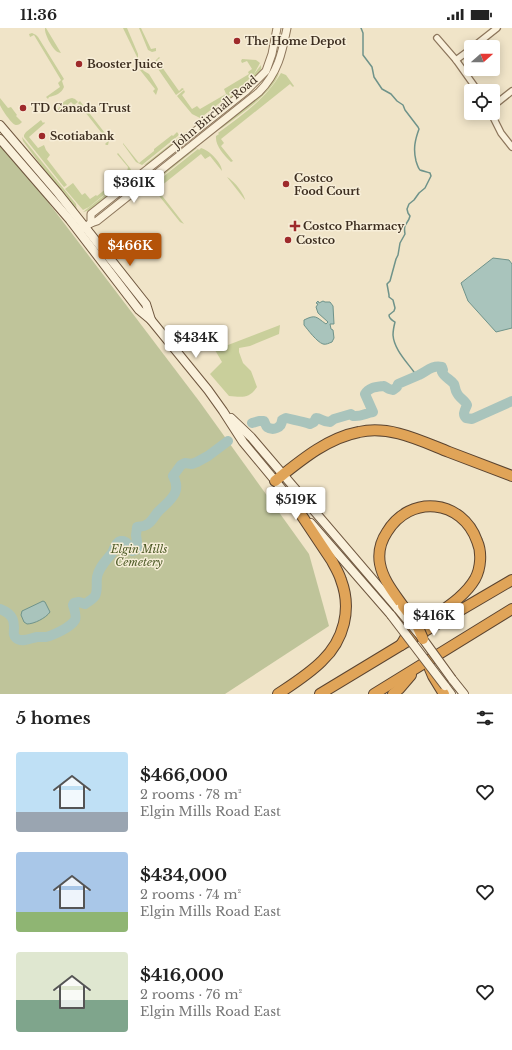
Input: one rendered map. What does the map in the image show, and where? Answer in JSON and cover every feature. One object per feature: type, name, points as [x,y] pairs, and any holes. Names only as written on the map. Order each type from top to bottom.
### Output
[{"type":"highway","points":[[279,477],[313,452],[331,441],[359,432],[375,430],[409,436],[512,476]]},
{"type":"highway","points":[[278,694],[305,675],[322,661],[333,649],[344,626],[346,609],[342,580],[332,561],[292,501]]},
{"type":"highway","points":[[401,645],[408,634],[450,605],[466,591],[475,579],[478,571],[480,562],[480,548],[475,533],[467,522],[453,512],[438,506],[420,507],[402,514],[394,521],[384,536],[381,545],[380,564],[384,578],[400,608],[416,623],[423,639]]},
{"type":"highway","points":[[320,694],[512,580]]},
{"type":"highway","points":[[374,694],[512,609]]},
{"type":"highway","points":[[427,661],[433,676],[443,689]]},
{"type":"highway","points":[[394,694],[416,668]]},
{"type":"main road","points":[[0,125],[85,227],[139,310],[151,320],[208,390],[223,411],[251,437],[279,477],[292,501],[391,615],[427,661]]},
{"type":"main road","points":[[0,139],[85,227]]},
{"type":"main road","points":[[279,477],[400,608]]},
{"type":"main road","points":[[423,639],[464,694]]},
{"type":"main road","points":[[443,689],[451,694]]},
{"type":"street","name":"John Birchall Road","points":[[85,227],[91,214],[246,91],[266,71],[272,54],[277,28]]},
{"type":"street","name":"John Birchall Road","points":[[85,227],[97,221],[259,92],[268,82],[278,65],[287,28]]},
{"type":"street","points":[[482,40],[497,28]]},
{"type":"street","points":[[437,38],[456,60],[473,84]]},
{"type":"street","points":[[456,60],[464,54]]},
{"type":"street","points":[[500,100],[512,91]]},
{"type":"street","points":[[494,120],[501,133],[512,147]]},
{"type":"green space","points":[[45,28],[61,53],[56,51],[52,46]]},
{"type":"green space","points":[[123,28],[127,28],[138,54],[138,59]]},
{"type":"green space","points":[[139,28],[141,28],[151,49],[156,48],[156,51],[152,52],[148,50]]},
{"type":"green space","points":[[32,33],[38,37],[64,79],[62,81],[64,87],[62,91],[49,97],[48,99],[46,97],[60,87],[58,83],[61,80],[34,35],[30,37],[29,34]]},
{"type":"green space","points":[[159,57],[160,58],[157,60],[179,91],[182,88],[184,89],[176,95],[156,66],[155,61]]},
{"type":"green space","points":[[242,59],[256,60],[260,63],[254,74],[245,83],[200,118],[192,114],[177,96],[184,90],[185,92],[182,95],[192,109],[197,106],[200,109],[226,94],[224,89],[249,74],[248,72],[252,69],[247,61],[242,63]]},
{"type":"green space","points":[[261,65],[261,69],[251,83],[225,105],[203,118],[247,83]]},
{"type":"green space","points":[[142,69],[149,74],[157,87],[158,89],[156,95],[153,91],[155,89],[140,70]]},
{"type":"green space","points":[[279,73],[275,81],[263,96],[218,130],[262,94]]},
{"type":"green space","points":[[281,73],[286,75],[294,86],[293,87],[290,84],[221,139],[224,143],[221,146],[233,161],[231,162],[218,147],[216,136],[261,99]]},
{"type":"green space","points":[[0,98],[8,108],[11,107],[17,115],[16,116],[22,122],[20,124],[14,124],[4,113],[0,105]]},
{"type":"green space","points":[[72,98],[78,102],[74,105],[71,102],[58,113],[57,111],[63,103]]},
{"type":"green space","points":[[80,101],[108,137],[109,141],[108,145],[105,144],[108,141],[78,103]]},
{"type":"green space","points":[[41,120],[45,123],[29,137],[38,148],[44,145],[50,155],[47,159],[67,185],[64,187],[24,137],[26,132]]},
{"type":"green space","points":[[177,132],[179,135],[142,165],[136,162],[123,144],[139,163],[154,151],[154,149]]},
{"type":"green space","points":[[186,132],[182,138],[149,164],[144,165]]},
{"type":"green space","points":[[22,137],[76,204],[77,211],[62,194],[23,141]]},
{"type":"green space","name":"Elgin Mills Cemetery","points":[[0,145],[23,169],[199,401],[309,554],[329,626],[225,694],[0,694]]},
{"type":"green space","points":[[197,148],[155,182],[159,176]]},
{"type":"green space","points":[[201,148],[208,151],[214,157],[220,164],[222,171],[210,156],[205,159],[201,154],[161,186],[164,189],[160,193],[184,224],[180,222],[156,192],[154,184]]},
{"type":"green space","points":[[118,153],[132,172],[89,207],[83,210],[65,189],[73,183],[82,195],[85,193],[90,199],[96,195],[97,196],[127,172],[128,167],[117,154]]},
{"type":"green space","points":[[133,173],[131,178],[91,210],[83,212]]},
{"type":"green space","points":[[227,177],[238,187],[245,200]]},
{"type":"green space","points":[[280,325],[279,334],[250,346],[239,348],[243,363],[251,371],[257,387],[251,394],[245,396],[229,396],[210,374],[222,362],[215,350]]},
{"type":"water","points":[[493,258],[509,260],[512,264],[512,328],[496,332],[468,301],[461,283]]},
{"type":"water","points":[[318,301],[319,303],[323,301],[330,302],[333,306],[334,324],[330,324],[331,329],[333,330],[334,338],[332,342],[326,344],[318,341],[304,325],[304,320],[311,317],[316,317],[326,324],[328,322],[318,313],[316,307],[318,304],[316,303]]},
{"type":"water","points":[[228,440],[228,445],[208,456],[216,446]]},
{"type":"water","points":[[43,601],[50,612],[36,622],[27,624],[24,622],[21,615],[22,611]]},
{"type":"waterway","points":[[361,28],[363,33],[363,55],[372,67],[374,77],[382,89],[391,94],[403,105],[418,127],[419,129],[415,149],[416,161],[420,170],[430,173],[431,176],[425,188],[409,204],[407,209],[410,216],[405,225],[405,234],[400,243],[390,281],[387,284],[389,297],[393,300],[395,308],[389,315],[395,322],[393,333],[394,340],[401,355],[414,372],[414,376]]},
{"type":"waterway","points":[[252,423],[264,421],[267,427],[274,429],[279,427],[282,420],[286,418],[310,424],[314,422],[316,418],[330,422],[334,419],[351,414],[353,416],[359,416],[373,412],[365,394],[369,390],[384,386],[393,390],[398,384],[435,367],[442,367],[443,374],[454,384],[458,395],[466,403],[467,405],[464,413],[466,418],[472,419],[512,401]]},
{"type":"waterway","points":[[0,609],[11,617],[14,625],[14,636],[21,640],[46,637],[73,623],[76,618],[73,605],[74,603],[79,602],[85,604],[95,596],[99,570],[112,553],[115,546],[123,541],[128,544],[132,551],[138,549],[136,535],[137,527],[144,526],[149,523],[173,497],[176,488],[176,482],[173,476],[181,465],[185,463],[192,464],[197,462],[208,456],[228,441]]},
{"type":"place","name":"The Home Depot","points":[[237,41]]},
{"type":"place","name":"Booster Juice","points":[[79,64]]},
{"type":"place","name":"TD Canada Trust","points":[[23,108]]},
{"type":"place","name":"Scotiabank","points":[[42,136]]},
{"type":"place","name":"Costco Food Court","points":[[286,184]]},
{"type":"place","name":"Costco Pharmacy","points":[[295,226]]},
{"type":"place","name":"Costco","points":[[288,240]]}]
